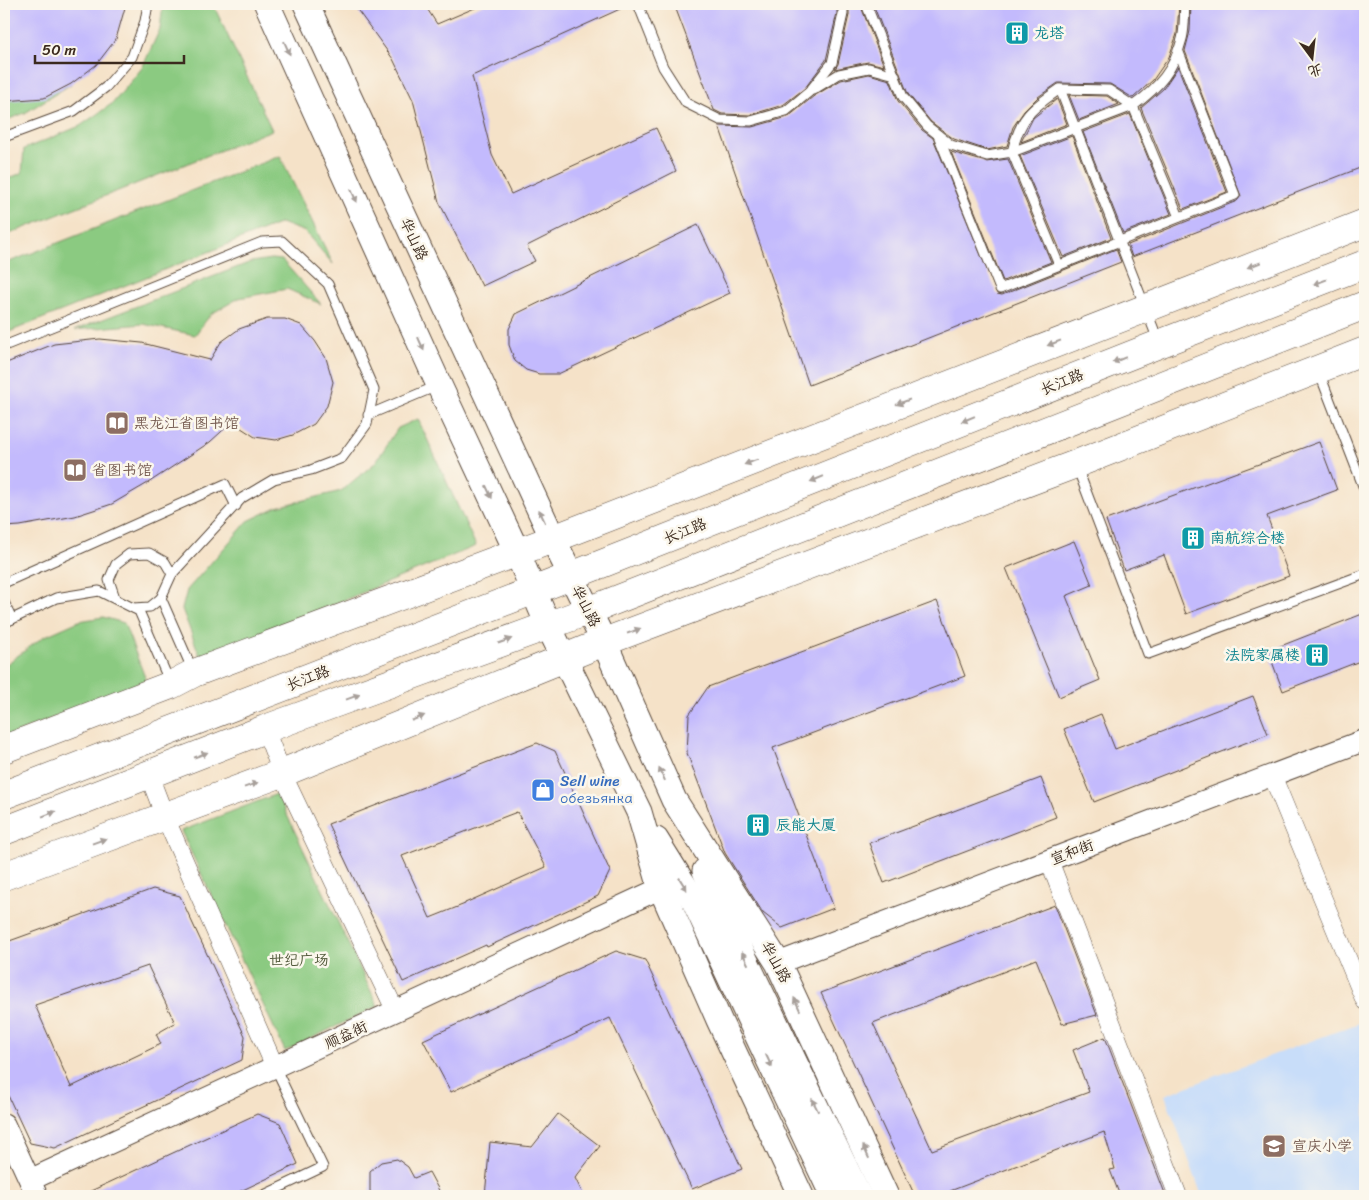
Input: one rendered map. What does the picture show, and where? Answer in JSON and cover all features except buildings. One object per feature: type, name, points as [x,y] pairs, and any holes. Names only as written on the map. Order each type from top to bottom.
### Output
[{"type":"main road","points":[[267,4],[439,385],[517,552],[548,626],[639,812],[694,901],[832,1196]]},
{"type":"main road","name":"华山路","points":[[306,4],[553,539],[604,642],[674,800],[778,963],[886,1196]]},
{"type":"main road","points":[[4,749],[182,679],[553,539],[1145,307],[1365,223]]},
{"type":"main road","name":"长江路","points":[[4,795],[571,576],[1365,264]]},
{"type":"main road","points":[[4,831],[265,730],[588,611],[1365,305]]},
{"type":"main road","points":[[4,876],[282,773],[604,642],[1076,464],[1365,351]]},
{"type":"main road","points":[[674,800],[729,926],[859,1196]]},
{"type":"main road","points":[[639,812],[661,888],[718,1020],[801,1196]]},
{"type":"street","points":[[265,730],[282,773],[396,1012]]},
{"type":"street","name":"宣和街","points":[[778,963],[1365,740]]},
{"type":"street","points":[[148,775],[275,1067]]},
{"type":"street","points":[[1272,775],[1365,1001]]},
{"type":"street","points":[[1049,860],[1178,1196]]},
{"type":"street","name":"顺益街","points":[[34,1188],[275,1067],[661,888]]},
{"type":"street","points":[[4,1124],[34,1188]]},
{"type":"lane","points":[[4,138],[74,111],[106,88],[132,57],[145,21],[148,4]]},
{"type":"lane","points":[[638,4],[663,68],[686,103],[720,120],[751,121],[786,111],[809,92],[839,74],[869,68],[895,75]]},
{"type":"lane","points":[[809,92],[832,63],[843,14],[843,4]]},
{"type":"lane","points":[[866,4],[904,97],[927,126],[951,145],[987,156],[1012,152],[1076,128],[1133,106],[1153,92],[1170,70],[1178,50],[1182,38],[1185,4]]},
{"type":"lane","points":[[938,135],[1000,289],[1235,195],[1178,50]]},
{"type":"lane","points":[[1059,265],[1012,152],[1016,134],[1026,117],[1040,102],[1060,89],[1109,90],[1133,106],[1179,217]]},
{"type":"lane","points":[[1060,89],[1159,344]]},
{"type":"lane","points":[[4,346],[262,242],[282,241],[328,284],[374,390],[367,424],[342,458],[311,470],[274,479],[242,498],[172,574],[161,598],[150,607],[133,608]]},
{"type":"lane","points":[[1318,370],[1365,491]]},
{"type":"lane","points":[[368,415],[439,385]]},
{"type":"lane","points":[[1076,464],[1148,654],[1365,574]]},
{"type":"lane","points":[[4,583],[225,484],[236,506]]},
{"type":"lane","points":[[115,598],[109,580],[116,564],[129,554],[149,553],[165,562],[172,574]]},
{"type":"lane","points":[[4,602],[8,621],[56,598],[99,591],[139,611],[182,679]]},
{"type":"lane","points":[[161,598],[182,679]]},
{"type":"lane","points":[[262,1196],[323,1167],[275,1067]]},
{"type":"shaded area","name":"宣庆小学","points":[[1365,1021],[1365,1196],[1202,1196],[1165,1095]]},
{"type":"green space","points":[[163,4],[213,4],[272,130],[4,236],[4,180],[22,173],[24,149],[80,126],[113,103],[142,68],[160,29]]},
{"type":"green space","points":[[71,84],[25,113],[4,121],[4,100],[8,101]]},
{"type":"green space","points":[[280,156],[333,264],[305,232],[281,223],[4,334],[4,264]]},
{"type":"green space","points":[[271,259],[282,260],[321,304],[287,289],[239,298],[211,314],[195,335],[143,324],[75,330],[251,262]]},
{"type":"green space","points":[[418,419],[476,546],[201,659],[182,609],[187,590],[248,521],[277,507],[341,491],[375,463],[398,428]]},
{"type":"green space","points":[[103,617],[124,623],[146,680],[4,738],[4,666],[43,637],[79,621]]},
{"type":"green space","name":"世纪广场","points":[[277,794],[378,1006],[285,1051],[181,831]]},
{"type":"place","name":"龙塔","points":[[1017,33]]},
{"type":"place","name":"黑龙江省图书馆","points":[[117,423]]},
{"type":"place","name":"省图书馆","points":[[75,470]]},
{"type":"place","name":"南航综合楼","points":[[1193,538]]},
{"type":"place","name":"法院家属楼","points":[[1317,655]]},
{"type":"place","name":"Sell wine обезьянка","points":[[543,790]]},
{"type":"place","name":"辰能大厦","points":[[758,825]]},
{"type":"place","name":"宣庆小学","points":[[1274,1146]]}]
